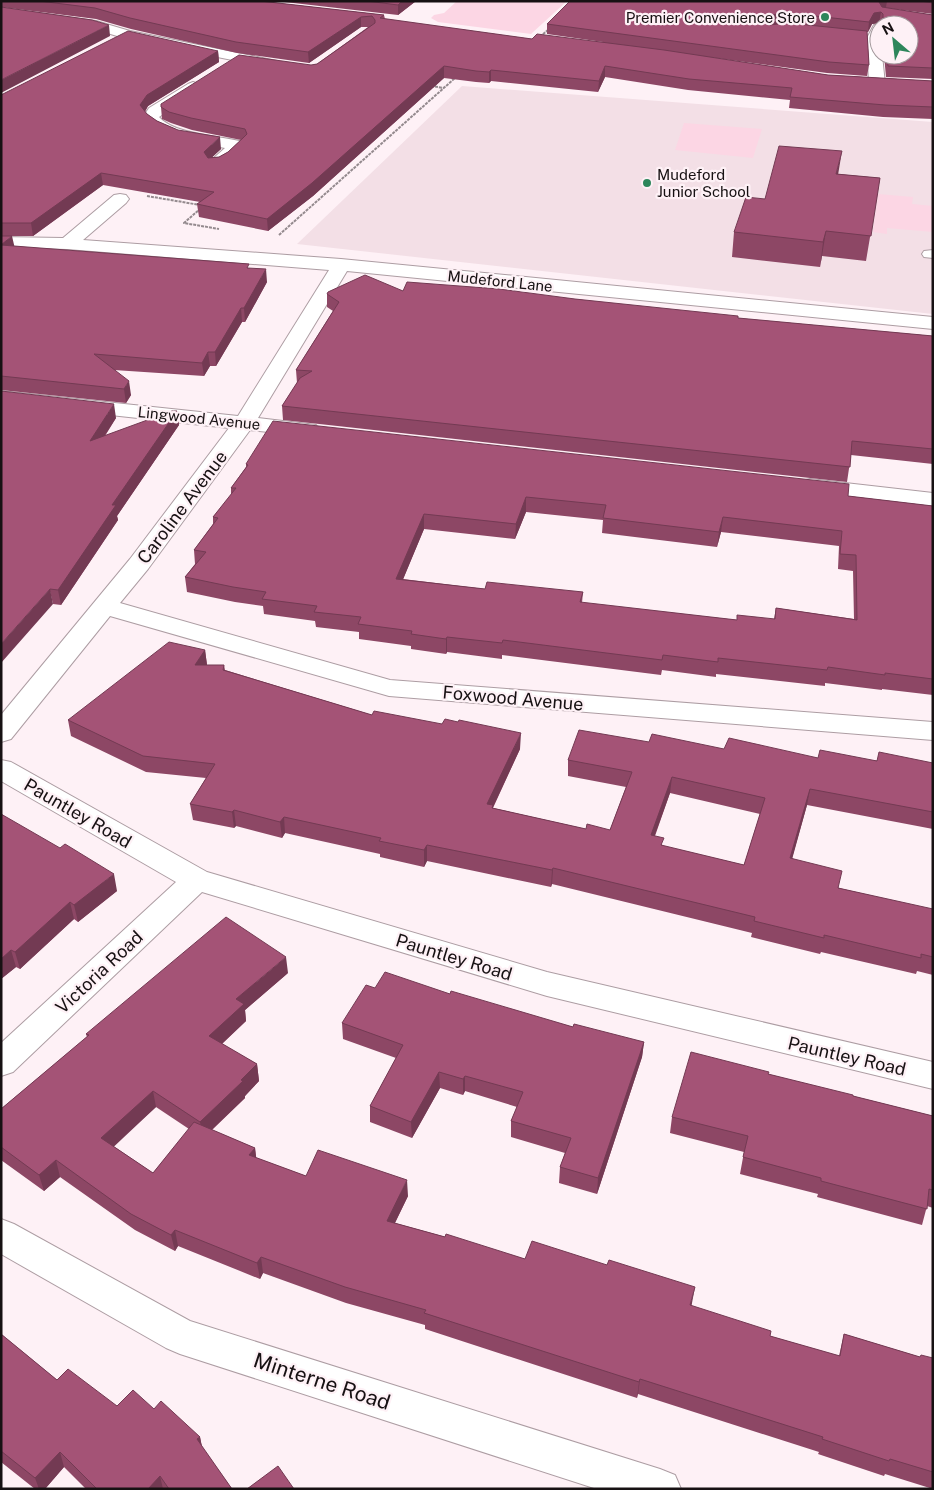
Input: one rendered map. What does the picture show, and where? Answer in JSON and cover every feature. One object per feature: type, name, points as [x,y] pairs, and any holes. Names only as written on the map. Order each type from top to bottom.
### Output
[{"type":"street","points":[[1,12],[96,25],[120,40],[284,66]]},
{"type":"street","points":[[221,69],[237,59]]},
{"type":"street","points":[[877,65],[877,84]]},
{"type":"street","points":[[204,79],[151,116],[152,121],[159,126],[197,138],[238,145],[215,164]]},
{"type":"street","points":[[860,82],[895,85]]},
{"type":"street","points":[[67,244],[114,207]]},
{"type":"street","name":"Mudeford Lane","points":[[1,242],[67,244],[341,265],[933,323]]},
{"type":"street","name":"Caroline Avenue","points":[[1,733],[139,564],[244,423],[341,265]]},
{"type":"street","name":"Lingwood Avenue","points":[[1,397],[324,432]]},
{"type":"street","points":[[790,483],[933,500]]},
{"type":"street","name":"Foxwood Avenue","points":[[104,607],[389,688],[933,731]]},
{"type":"street","name":"Pauntley Road","points":[[1,769],[197,880],[547,984],[933,1076]]},
{"type":"street","name":"Victoria Road","points":[[1,1063],[197,880]]},
{"type":"street","name":"Minterne Road","points":[[1,1235],[180,1336],[660,1489]]},
{"type":"path","points":[[537,40],[550,28]]},
{"type":"path","points":[[253,258],[459,74]]},
{"type":"path","points":[[426,85],[444,88]]},
{"type":"path","points":[[386,130],[395,131]]},
{"type":"path","points":[[343,168],[352,170]]},
{"type":"path","points":[[114,207],[126,193],[204,206],[184,223],[224,230]]},
{"type":"shaded area","points":[[457,1],[567,1],[531,34],[438,22],[431,18],[434,15],[444,13]]},
{"type":"shaded area","name":"Mudeford Junior School","points":[[462,86],[933,122],[933,314],[297,244]]},
{"type":"shaded area","points":[[684,123],[762,129],[753,158],[675,150]]},
{"type":"shaded area","points":[[878,194],[913,197],[912,204],[933,206],[933,232],[887,228],[887,234],[873,232]]},
{"type":"building","points":[[39,1],[260,1],[384,15],[380,18],[532,39],[537,34],[664,50],[828,75],[933,81],[933,107],[790,97],[792,88],[689,79],[605,66],[599,81],[491,70],[489,72],[476,71],[444,66],[312,183],[267,219],[197,204],[214,192],[101,173],[31,223],[1,223],[1,95],[128,31],[218,51],[147,95],[140,105],[147,114],[157,121],[178,130],[220,137],[204,152],[208,158],[219,157],[228,152],[247,134],[245,129],[169,112],[161,107],[161,104],[239,55],[311,65],[317,64],[375,23],[372,16],[361,17],[308,52],[236,42],[130,18],[95,8]]},
{"type":"building","points":[[367,1],[402,1],[398,5]]},
{"type":"building","points":[[570,1],[880,1],[882,7],[933,15],[933,68],[888,66],[919,65],[919,15],[883,15],[881,12],[869,15],[869,22],[788,13],[769,15],[762,20],[769,25],[788,23],[867,31],[869,65],[829,62],[547,24]]},
{"type":"building","points":[[1,7],[92,20],[109,25],[1,80]]},
{"type":"building","points":[[779,146],[842,151],[836,174],[880,178],[871,236],[826,231],[823,242],[734,232],[746,197],[765,199]]},
{"type":"building","points":[[1,236],[12,236],[1,245]]},
{"type":"building","points":[[1,245],[249,264],[247,268],[266,269],[244,308],[241,308],[215,352],[208,352],[202,363],[94,354],[129,381],[124,389],[1,376]]},
{"type":"building","points":[[365,275],[403,291],[407,282],[499,289],[738,316],[738,318],[933,336],[933,449],[852,441],[850,467],[282,406],[300,378],[312,371],[296,370],[339,302],[327,294],[328,292]]},
{"type":"building","points":[[1,391],[114,404],[90,441],[172,411],[177,411],[112,505],[116,505],[58,590],[50,589],[1,644]]},
{"type":"building","points":[[273,421],[849,484],[848,496],[933,506],[933,679],[828,667],[827,670],[718,658],[718,662],[663,655],[662,660],[503,640],[502,643],[447,637],[446,639],[411,634],[412,631],[358,624],[361,617],[314,612],[317,606],[262,599],[266,592],[185,577],[206,552],[194,550],[218,518],[213,517],[236,488],[231,488],[248,465],[246,464]],"holes":[[[526,497],[606,505],[603,518],[719,532],[723,517],[842,531],[840,554],[856,555],[857,620],[776,608],[775,619],[737,615],[737,620],[580,602],[583,592],[487,582],[485,589],[396,579],[424,514],[516,524]]]},
{"type":"building","points":[[169,642],[205,650],[195,665],[224,665],[223,670],[372,715],[374,711],[442,724],[445,719],[458,722],[459,720],[521,733],[487,804],[493,805],[492,808],[586,829],[587,824],[610,830],[632,772],[568,760],[579,730],[649,742],[652,734],[724,749],[729,738],[818,758],[820,750],[877,761],[879,752],[933,763],[933,812],[810,789],[790,858],[842,871],[838,888],[933,909],[933,957],[921,954],[921,958],[824,935],[824,938],[754,921],[755,917],[553,868],[552,870],[427,845],[424,850],[379,841],[381,838],[284,817],[280,822],[234,810],[232,812],[190,804],[215,764],[143,756],[68,720]],"holes":[[[672,777],[765,798],[744,865],[661,845],[664,838],[651,835]]]},
{"type":"building","points":[[1,814],[60,848],[65,844],[114,874],[74,905],[70,902],[15,952],[11,950],[1,959]]},
{"type":"building","points":[[226,917],[286,957],[236,999],[244,1004],[209,1036],[257,1064],[241,1080],[243,1081],[200,1122],[153,1091],[101,1138],[153,1173],[194,1122],[255,1148],[249,1155],[306,1176],[318,1150],[407,1180],[387,1221],[445,1237],[446,1234],[525,1259],[532,1241],[607,1265],[609,1260],[695,1287],[690,1305],[771,1331],[770,1336],[840,1356],[844,1334],[920,1357],[921,1355],[933,1358],[933,1472],[890,1459],[889,1461],[822,1439],[823,1437],[640,1379],[639,1382],[424,1313],[426,1310],[345,1287],[261,1257],[257,1263],[175,1230],[171,1235],[131,1214],[56,1160],[39,1175],[1,1147],[1,1109],[89,1035],[86,1034]]},
{"type":"building","points":[[385,972],[450,994],[451,991],[573,1027],[574,1024],[644,1042],[598,1178],[560,1167],[571,1138],[511,1121],[523,1092],[465,1076],[463,1079],[439,1072],[411,1122],[370,1106],[403,1045],[342,1023],[366,985],[375,988]]},
{"type":"building","points":[[691,1052],[769,1072],[768,1074],[933,1116],[933,1190],[929,1189],[927,1209],[821,1181],[821,1178],[743,1157],[748,1136],[672,1117]]},
{"type":"building","points":[[1,1334],[57,1380],[68,1369],[117,1406],[133,1390],[154,1409],[161,1401],[200,1437],[197,1439],[232,1489],[169,1489],[160,1476],[148,1489],[97,1489],[60,1452],[35,1478],[1,1451]]},
{"type":"building","points":[[278,1466],[294,1489],[247,1489]]},
{"type":"place","name":"Premier Convenience Store","points":[[825,17]]},
{"type":"place","name":"Mudeford Junior School","points":[[647,183]]}]
